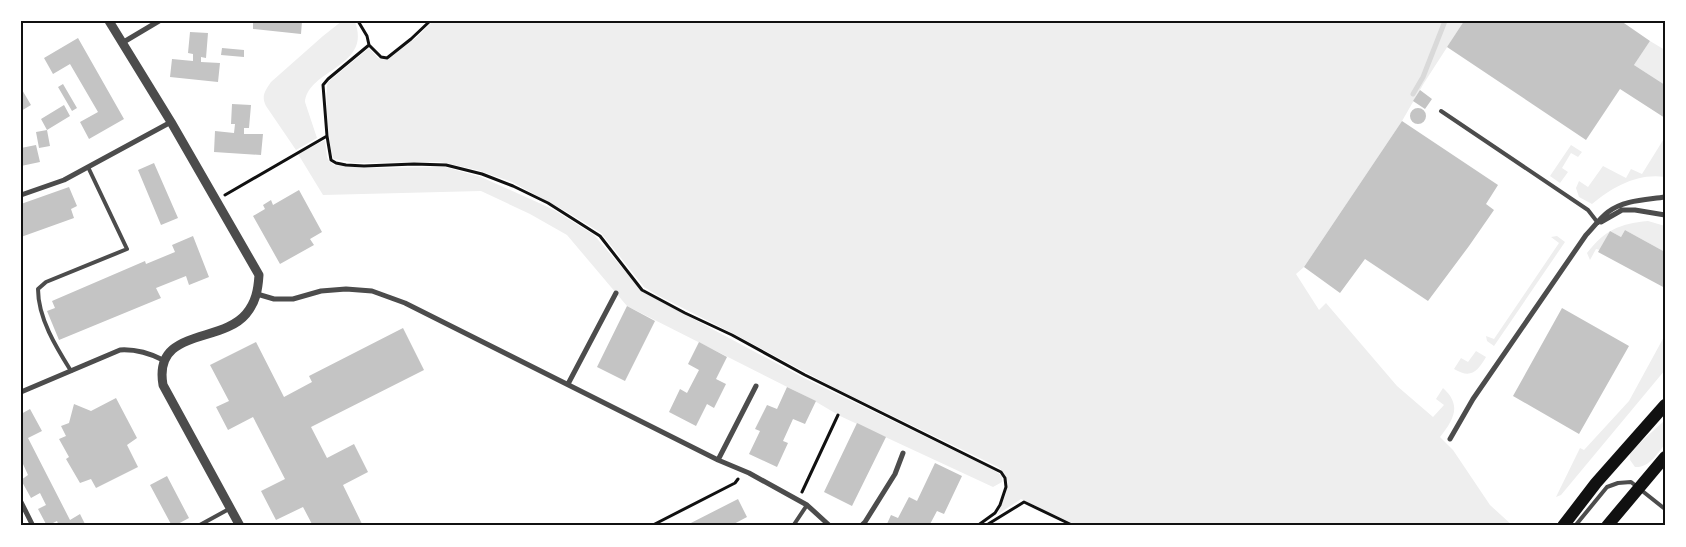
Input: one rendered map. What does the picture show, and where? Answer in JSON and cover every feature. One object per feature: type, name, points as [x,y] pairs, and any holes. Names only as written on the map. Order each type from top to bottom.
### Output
[{"type":"main road","points":[[1563,526],[1596,483],[1665,405]]},
{"type":"main road","points":[[1607,526],[1665,457]]},
{"type":"street","points":[[109,21],[171,122],[259,274],[258,294],[245,316],[230,326],[174,347],[164,360],[160,373],[162,384],[240,526]]},
{"type":"street","points":[[122,43],[159,21]]},
{"type":"street","points":[[21,196],[64,180],[171,122]]},
{"type":"street","points":[[1450,439],[1474,399],[1586,235],[1607,212],[1621,205],[1634,201],[1665,197]]},
{"type":"street","points":[[1598,224],[1622,210],[1635,210],[1665,215]]},
{"type":"street","points":[[258,294],[274,299],[293,299],[321,291],[346,289],[372,291],[405,303],[718,460],[742,470],[807,505],[830,526]]},
{"type":"street","points":[[568,384],[616,293]]},
{"type":"street","points":[[21,392],[120,350],[147,353],[164,360]]},
{"type":"street","points":[[718,460],[756,386]]},
{"type":"street","points":[[861,526],[895,474],[903,453]]},
{"type":"street","points":[[21,502],[33,526]]},
{"type":"lane","points":[[1441,111],[1588,210],[1598,224]]},
{"type":"lane","points":[[71,372],[58,350],[38,302],[38,289],[46,282],[127,249],[88,167]]},
{"type":"lane","points":[[1576,526],[1607,487],[1618,483],[1631,482],[1665,509]]},
{"type":"lane","points":[[793,526],[807,505]]},
{"type":"lane","points":[[198,526],[231,509]]},
{"type":"path","points":[[358,21],[369,45],[381,57],[387,58],[412,39],[430,21]]},
{"type":"path","points":[[369,45],[323,85],[331,160],[336,163],[364,166],[446,164],[482,174],[548,203],[600,236],[642,290],[732,335],[805,375],[1001,472],[1005,478],[1006,487],[1000,505],[995,513],[977,526]]},
{"type":"path","points":[[216,202],[285,159],[327,136]]},
{"type":"path","points":[[798,500],[838,416]]},
{"type":"path","points":[[651,526],[735,483],[742,470]]},
{"type":"path","points":[[985,526],[1024,502],[1074,526]]},
{"type":"shaded area","points":[[342,21],[355,22],[358,37],[355,49],[338,66],[316,82],[309,91],[305,102],[317,138],[296,150],[266,106],[264,94],[271,82]]},
{"type":"shaded area","points":[[433,21],[1464,21],[1402,121],[1304,267],[1296,274],[1319,310],[1326,303],[1397,386],[1433,417],[1444,405],[1436,399],[1443,388],[1449,394],[1453,400],[1454,412],[1449,424],[1440,437],[1453,450],[1490,505],[1513,526],[1078,526],[1021,499],[998,514],[1007,484],[1006,478],[998,467],[835,388],[659,296],[644,287],[601,233],[512,182],[477,170],[440,162],[355,163],[334,159],[330,145],[328,121],[328,82],[369,48],[378,58],[387,60],[417,37]]},
{"type":"shaded area","points":[[1650,41],[1665,50],[1665,85],[1634,65]]},
{"type":"shaded area","points":[[1665,137],[1665,177],[1655,176],[1635,179],[1608,192],[1592,204],[1579,197],[1576,188],[1579,181],[1588,187],[1603,166],[1626,178],[1631,169],[1642,174]]},
{"type":"shaded area","points":[[325,140],[327,157],[334,165],[365,168],[445,167],[481,177],[554,210],[594,235],[643,292],[804,378],[994,470],[1002,476],[1002,482],[993,487],[840,416],[813,400],[627,306],[567,235],[530,214],[481,191],[323,195],[298,154]]},
{"type":"shaded area","points":[[1571,145],[1582,152],[1578,157],[1571,153],[1562,168],[1568,172],[1560,183],[1550,176]]},
{"type":"shaded area","points":[[1648,221],[1665,226],[1665,252],[1625,230],[1621,237],[1610,231],[1621,226]]},
{"type":"shaded area","points":[[1610,232],[1600,250],[1596,249],[1590,260],[1587,253],[1600,239]]},
{"type":"shaded area","points":[[1557,236],[1565,242],[1494,346],[1487,341],[1486,336],[1494,339],[1559,243],[1551,237]]},
{"type":"shaded area","points":[[1665,335],[1665,370],[1561,495],[1556,497],[1580,448],[1584,450],[1629,401]]},
{"type":"shaded area","points":[[1476,351],[1486,357],[1480,367],[1469,374],[1454,369],[1461,358],[1468,362]]},
{"type":"shaded area","points":[[1665,420],[1665,444],[1649,463],[1635,467],[1630,460],[1630,452]]},
{"type":"building","points":[[253,21],[302,21],[301,34],[253,29]]},
{"type":"building","points":[[1464,21],[1621,21],[1650,41],[1634,65],[1665,85],[1665,118],[1620,89],[1586,140],[1447,47]]},
{"type":"building","points":[[190,32],[208,33],[206,58],[201,57],[201,62],[220,63],[218,82],[170,77],[172,59],[193,61],[193,54],[188,53]]},
{"type":"building","points":[[78,38],[124,119],[89,139],[80,122],[98,112],[70,64],[53,74],[44,58]]},
{"type":"building","points":[[222,48],[244,50],[244,57],[221,55]]},
{"type":"building","points":[[63,84],[77,108],[72,111],[58,87]]},
{"type":"building","points":[[21,88],[31,105],[21,111]]},
{"type":"building","points":[[1420,90],[1432,99],[1425,109],[1413,101]]},
{"type":"building","points":[[232,104],[251,105],[249,128],[244,128],[244,134],[263,134],[261,155],[214,152],[215,131],[234,133],[235,124],[231,124]]},
{"type":"building","points":[[64,105],[70,116],[47,130],[41,119]]},
{"type":"building","points":[[1418,108],[1424,110],[1426,116],[1424,122],[1418,124],[1412,122],[1410,116],[1412,110]]},
{"type":"building","points":[[1402,121],[1498,185],[1486,204],[1494,210],[1428,301],[1365,259],[1340,293],[1304,267]]},
{"type":"building","points":[[47,130],[50,146],[39,148],[36,132]]},
{"type":"building","points":[[36,145],[40,162],[21,166],[21,148]]},
{"type":"building","points":[[154,163],[178,218],[161,225],[138,170]]},
{"type":"building","points":[[69,187],[77,206],[71,209],[74,218],[21,237],[21,204]]},
{"type":"building","points":[[299,190],[322,232],[310,239],[314,245],[280,264],[253,216],[265,209],[263,205],[271,200],[273,205]]},
{"type":"building","points":[[1625,230],[1665,252],[1665,288],[1598,252],[1610,231],[1621,237]]},
{"type":"building","points":[[193,236],[209,277],[189,285],[186,276],[156,288],[161,298],[59,340],[47,311],[55,308],[52,301],[145,261],[146,264],[175,252],[172,245]]},
{"type":"building","points":[[627,306],[655,321],[625,381],[597,367]]},
{"type":"building","points":[[1562,308],[1629,346],[1579,434],[1513,396]]},
{"type":"building","points":[[403,328],[424,370],[311,427],[327,458],[354,444],[368,472],[343,485],[363,526],[313,526],[303,507],[276,520],[261,491],[285,479],[253,417],[228,430],[216,407],[229,401],[210,365],[256,342],[284,397],[312,382],[309,376]]},
{"type":"building","points":[[699,342],[727,357],[716,379],[726,384],[714,408],[707,404],[696,426],[669,412],[680,389],[687,393],[699,370],[688,364]]},
{"type":"building","points":[[787,387],[816,401],[805,424],[793,419],[783,441],[788,443],[777,467],[749,454],[760,431],[755,429],[767,405],[777,409]]},
{"type":"building","points":[[116,398],[137,438],[127,445],[138,467],[96,488],[91,479],[80,483],[66,459],[69,457],[59,439],[66,436],[61,426],[69,423],[74,404],[91,411]]},
{"type":"building","points":[[30,409],[42,431],[28,438],[70,520],[80,514],[86,526],[59,526],[57,521],[47,526],[38,509],[46,505],[40,493],[31,498],[21,480],[28,475],[23,464],[21,465],[21,414]]},
{"type":"building","points":[[857,423],[886,437],[852,506],[824,492]]},
{"type":"building","points":[[935,463],[962,476],[944,514],[937,511],[929,526],[886,526],[891,515],[898,518],[909,497],[917,501]]},
{"type":"building","points":[[167,476],[189,518],[174,526],[172,526],[150,485]]},
{"type":"building","points":[[738,499],[747,517],[730,526],[685,526]]},
{"type":"waterway","points":[[1413,94],[1423,77],[1445,21]]}]
